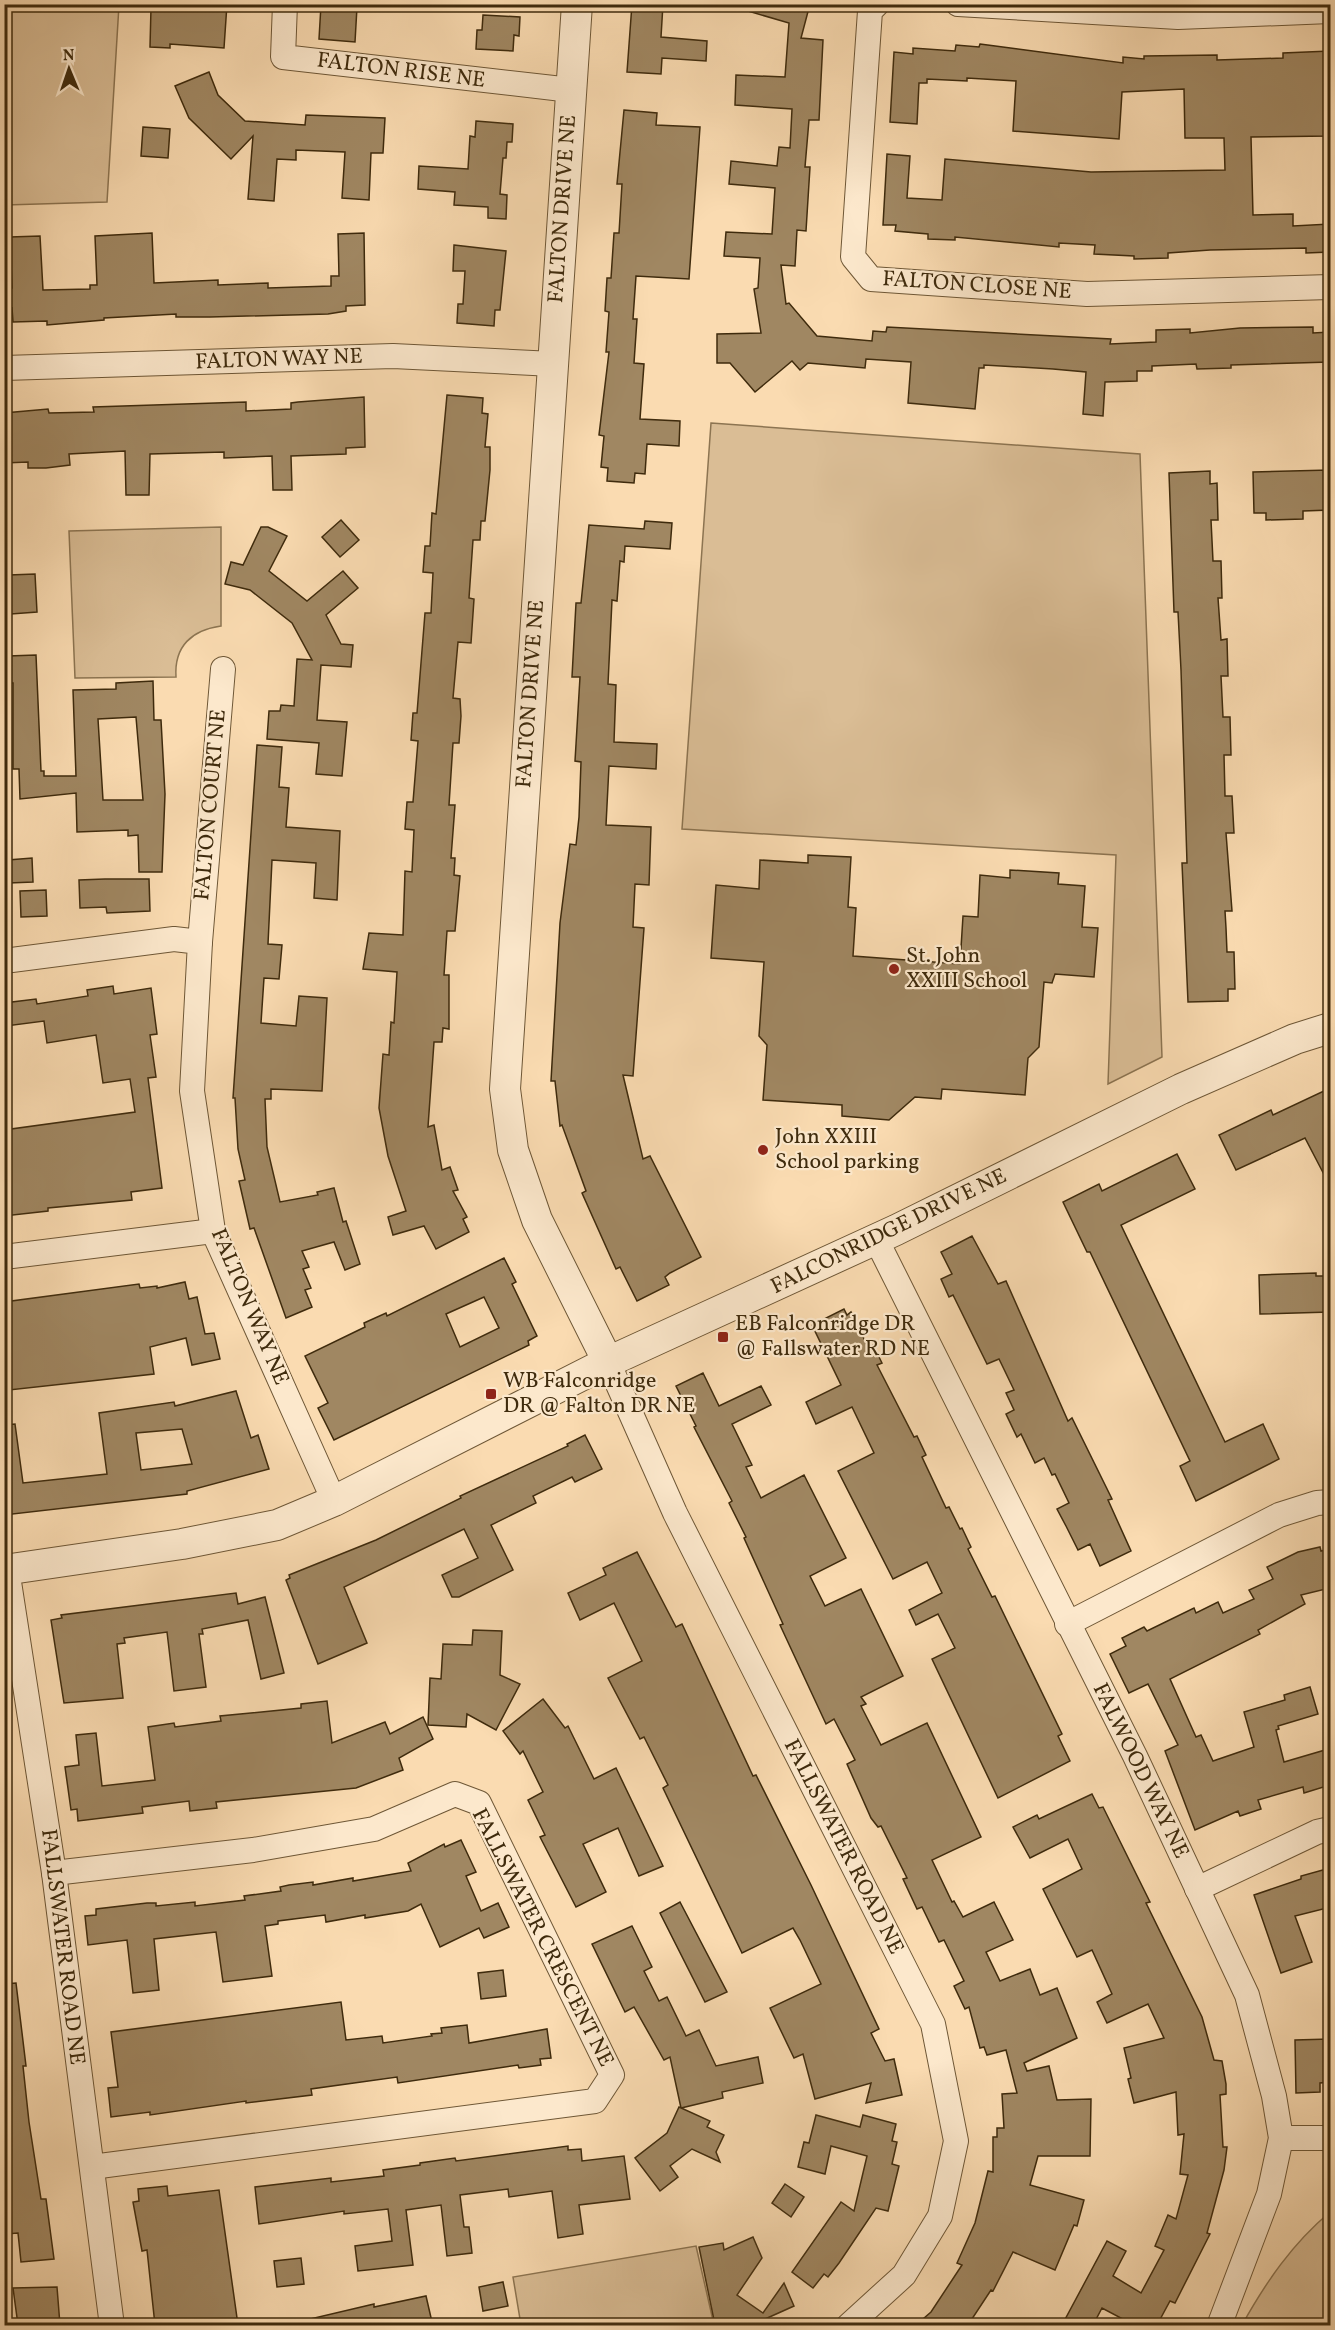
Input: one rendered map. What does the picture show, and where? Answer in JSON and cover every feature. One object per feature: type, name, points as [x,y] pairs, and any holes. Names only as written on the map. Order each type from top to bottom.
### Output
[{"type":"street","name":"FALTON RISE NE","points":[[285,4],[283,57],[571,90]]},
{"type":"street","name":"FALTON DRIVE NE","points":[[577,4],[505,1089],[513,1150],[537,1220],[608,1362]]},
{"type":"street","name":"FALTON CLOSE NE","points":[[877,4],[870,11],[853,257],[871,279],[1088,294],[1330,287]]},
{"type":"street","points":[[958,4],[1178,17],[1330,12]]},
{"type":"street","name":"FALTON WAY NE","points":[[4,368],[393,356],[553,364]]},
{"type":"street","name":"FALTON COURT NE","points":[[200,942],[223,669]]},
{"type":"street","points":[[4,961],[174,939],[200,942]]},
{"type":"street","name":"FALTON WAY NE","points":[[200,942],[192,1091],[213,1231],[334,1501]]},
{"type":"street","name":"FALCONRIDGE DRIVE NE","points":[[6,1569],[182,1544],[278,1525],[334,1501],[608,1362],[876,1239],[1181,1089],[1295,1040],[1330,1028]]},
{"type":"street","points":[[4,1257],[213,1231]]},
{"type":"street","name":"FALWOOD WAY NE","points":[[876,1239],[1135,1756],[1247,1995],[1274,2096],[1281,2138],[1269,2194],[1220,2325]]},
{"type":"street","name":"FALLSWATER ROAD NE","points":[[608,1362],[675,1513],[933,2024],[956,2141],[940,2216],[904,2275],[848,2325]]},
{"type":"street","points":[[1067,1624],[1279,1515],[1317,1503],[1330,1502]]},
{"type":"street","name":"FALLSWATER ROAD NE","points":[[6,1569],[54,1873],[112,2325]]},
{"type":"street","name":"FALLSWATER CRESCENT NE","points":[[54,1873],[253,1850],[374,1829],[455,1794],[479,1803],[612,2075],[595,2101],[92,2167]]},
{"type":"street","points":[[1197,1889],[1317,1832],[1330,1829]]},
{"type":"street","points":[[1281,2138],[1330,2138]]},
{"type":"shaded area","points":[[4,5],[119,5],[107,202],[5,205]]},
{"type":"shaded area","points":[[711,423],[1140,454],[1162,1057],[1108,1084],[1116,855],[682,829]]},
{"type":"shaded area","points":[[221,527],[221,626],[201,631],[187,641],[178,657],[176,677],[75,678],[69,531]]},
{"type":"shaded area","points":[[1330,2212],[1330,2325],[1242,2325],[1281,2264],[1316,2224]]},
{"type":"shaded area","points":[[696,2246],[714,2325],[521,2325],[513,2277]]},
{"type":"building","points":[[195,4],[227,4],[224,48],[170,44],[170,48],[150,47],[151,8],[194,11]]},
{"type":"building","points":[[632,4],[663,4],[661,37],[707,41],[706,61],[662,58],[661,74],[627,72]]},
{"type":"building","points":[[741,4],[810,4],[801,38],[823,40],[819,120],[809,120],[805,167],[810,167],[806,231],[797,230],[795,266],[781,265],[786,304],[789,303],[817,336],[872,341],[873,331],[886,332],[887,327],[1111,339],[1110,344],[1156,342],[1156,330],[1190,329],[1190,333],[1240,328],[1313,327],[1313,333],[1330,332],[1330,362],[1231,365],[1231,368],[1197,369],[1196,364],[1152,366],[1152,371],[1137,371],[1137,381],[1105,382],[1103,416],[1083,414],[1086,372],[1053,369],[984,365],[984,368],[979,368],[975,409],[908,403],[911,362],[866,359],[865,368],[808,363],[800,370],[792,361],[755,392],[730,363],[717,363],[717,334],[761,333],[754,289],[758,288],[760,258],[724,256],[726,232],[772,234],[775,188],[729,184],[731,161],[777,166],[779,147],[790,148],[792,109],[735,105],[736,75],[785,77],[789,23],[741,9]]},
{"type":"building","points":[[321,5],[357,7],[355,42],[319,39]]},
{"type":"building","points":[[483,15],[520,17],[519,36],[514,35],[513,51],[476,49],[477,30],[482,30]]},
{"type":"building","points":[[980,44],[1123,63],[1123,57],[1144,59],[1144,56],[1217,55],[1217,60],[1283,58],[1283,53],[1330,51],[1330,136],[1251,137],[1253,215],[1293,214],[1293,226],[1330,224],[1330,252],[1306,253],[1306,248],[1210,250],[1168,253],[1168,258],[1134,259],[1134,256],[1094,254],[1095,245],[1059,243],[1059,247],[955,237],[955,240],[928,239],[928,234],[895,231],[896,225],[883,225],[887,154],[910,156],[907,198],[942,200],[945,159],[1091,172],[1225,170],[1224,138],[1185,138],[1184,89],[1122,92],[1119,139],[1013,131],[1016,81],[967,78],[967,81],[927,79],[927,83],[919,83],[917,124],[890,122],[894,52],[913,54],[913,48],[955,51],[956,45],[979,47]]},
{"type":"building","points":[[209,72],[218,95],[245,121],[305,125],[306,115],[385,118],[383,153],[371,153],[369,200],[342,198],[345,152],[296,150],[296,160],[277,159],[274,201],[248,199],[253,136],[231,159],[189,118],[175,86]]},
{"type":"building","points":[[624,110],[657,113],[656,125],[700,127],[689,279],[636,276],[633,319],[637,319],[634,363],[644,364],[640,419],[680,421],[679,446],[647,444],[645,474],[635,473],[634,483],[607,481],[608,468],[601,467],[604,436],[599,435],[609,352],[606,352],[609,312],[605,311],[607,278],[611,278],[614,233],[619,233],[622,184],[617,184]]},
{"type":"building","points":[[476,121],[513,124],[512,142],[507,142],[506,158],[503,158],[500,194],[507,195],[506,219],[488,218],[488,207],[454,205],[455,192],[418,189],[419,166],[468,169],[470,136],[475,137]]},
{"type":"building","points":[[143,127],[170,129],[168,158],[141,156]]},
{"type":"building","points":[[152,233],[154,283],[218,280],[218,285],[268,283],[268,288],[331,286],[331,276],[339,276],[338,234],[364,233],[365,305],[346,306],[346,311],[328,314],[176,317],[176,314],[104,318],[104,320],[47,325],[47,321],[13,322],[12,308],[7,309],[6,288],[12,288],[10,237],[40,236],[43,290],[90,289],[90,285],[97,285],[95,236]]},
{"type":"building","points":[[454,245],[506,251],[500,310],[495,310],[494,326],[457,323],[458,304],[463,304],[465,271],[453,271]]},
{"type":"building","points":[[447,395],[483,398],[482,413],[488,414],[485,447],[490,447],[490,470],[485,521],[481,521],[480,540],[473,540],[469,598],[474,599],[471,643],[458,642],[453,698],[460,699],[461,716],[459,743],[453,743],[449,805],[455,805],[451,858],[455,858],[454,875],[460,876],[455,931],[447,931],[444,975],[449,975],[449,1029],[443,1028],[442,1042],[434,1042],[428,1127],[434,1125],[442,1170],[450,1167],[458,1190],[453,1191],[467,1217],[463,1219],[469,1232],[436,1249],[424,1226],[393,1235],[388,1217],[406,1211],[388,1156],[379,1108],[383,1054],[389,1055],[391,1022],[394,1023],[397,972],[363,969],[369,933],[403,935],[405,871],[412,872],[414,830],[405,829],[407,802],[413,802],[418,741],[411,740],[413,713],[417,713],[425,613],[431,613],[433,573],[423,572],[425,546],[430,546],[432,513],[436,514]]},
{"type":"building","points":[[364,397],[365,447],[346,448],[346,454],[291,456],[292,490],[273,490],[272,456],[224,458],[224,452],[150,454],[149,495],[126,495],[125,451],[69,454],[70,465],[46,468],[28,468],[28,462],[4,463],[4,413],[48,409],[49,413],[94,412],[93,407],[246,402],[246,411],[291,409],[291,403]]},
{"type":"building","points":[[1330,470],[1330,510],[1303,511],[1303,519],[1266,520],[1266,513],[1254,513],[1253,472]]},
{"type":"building","points":[[1210,471],[1210,484],[1217,483],[1218,520],[1211,520],[1213,561],[1221,561],[1222,598],[1218,598],[1221,640],[1227,639],[1228,676],[1221,676],[1223,717],[1230,717],[1231,755],[1224,755],[1225,796],[1232,796],[1234,833],[1226,833],[1232,911],[1225,911],[1227,952],[1234,952],[1235,989],[1228,989],[1228,1001],[1188,1002],[1182,863],[1187,863],[1181,670],[1178,612],[1174,612],[1169,473]]},
{"type":"building","points":[[341,520],[359,540],[340,557],[322,537]]},
{"type":"building","points":[[645,521],[672,523],[670,549],[625,546],[624,562],[620,561],[617,601],[612,600],[608,684],[616,685],[614,742],[657,744],[656,769],[609,766],[606,825],[651,827],[649,885],[635,884],[633,927],[644,928],[633,1076],[623,1075],[643,1159],[650,1156],[701,1257],[665,1277],[669,1285],[637,1301],[620,1267],[616,1269],[582,1193],[586,1191],[562,1125],[560,1126],[555,1081],[551,1081],[560,923],[570,844],[576,845],[579,817],[581,762],[575,761],[580,677],[572,677],[576,603],[581,603],[589,525],[644,529]]},
{"type":"building","points":[[261,527],[268,527],[287,536],[269,571],[307,601],[343,571],[358,588],[326,615],[341,644],[353,645],[351,667],[321,665],[317,720],[347,722],[342,776],[316,774],[319,743],[267,739],[269,711],[280,711],[281,705],[294,706],[297,659],[312,660],[292,623],[250,590],[225,584],[231,562],[243,565]]},
{"type":"building","points":[[35,574],[37,612],[11,614],[9,575]]},
{"type":"building","points":[[36,655],[41,771],[44,771],[44,776],[76,776],[73,690],[116,689],[116,683],[153,681],[154,720],[161,720],[165,794],[162,872],[139,872],[138,835],[128,836],[128,830],[77,832],[76,793],[20,799],[19,769],[13,769],[13,683],[9,683],[8,656]],"holes":[[[136,717],[143,800],[103,800],[98,719]]]},
{"type":"building","points":[[257,745],[282,747],[279,787],[289,788],[286,827],[340,831],[337,900],[314,898],[316,863],[272,860],[268,944],[282,945],[279,979],[264,978],[261,1023],[296,1026],[299,996],[327,998],[322,1091],[271,1089],[271,1099],[265,1099],[267,1147],[280,1202],[318,1195],[317,1192],[334,1188],[343,1222],[346,1221],[360,1264],[345,1270],[334,1242],[302,1251],[309,1267],[303,1269],[311,1288],[305,1290],[312,1307],[286,1318],[254,1228],[250,1229],[239,1181],[245,1180],[238,1149],[235,1098],[233,1098]]},
{"type":"building","points":[[808,855],[851,857],[848,907],[856,908],[853,956],[960,964],[963,916],[978,917],[980,875],[1010,878],[1010,870],[1059,873],[1058,884],[1085,886],[1082,927],[1098,928],[1094,977],[1055,974],[1052,983],[1044,982],[1039,1047],[1028,1058],[1025,1095],[942,1089],[941,1099],[915,1097],[889,1120],[842,1116],[842,1105],[763,1100],[767,1045],[759,1036],[764,962],[711,958],[716,885],[759,889],[760,860],[808,863]]},
{"type":"building","points":[[32,858],[33,882],[9,883],[8,860]]},
{"type":"building","points":[[149,879],[150,911],[107,913],[106,907],[80,908],[79,880]]},
{"type":"building","points":[[46,890],[47,916],[21,917],[20,891]]},
{"type":"building","points":[[113,986],[114,994],[151,988],[157,1034],[150,1035],[156,1077],[148,1078],[162,1188],[131,1192],[132,1200],[48,1208],[48,1211],[4,1216],[4,1130],[135,1112],[130,1079],[103,1083],[96,1035],[47,1043],[44,1021],[6,1026],[4,1003],[36,999],[37,1004],[88,996],[87,990]]},
{"type":"building","points":[[1326,1090],[1330,1099],[1330,1186],[1305,1138],[1236,1170],[1219,1135],[1271,1110],[1273,1115]]},
{"type":"building","points":[[1177,1154],[1195,1189],[1121,1225],[1225,1442],[1263,1424],[1279,1459],[1196,1501],[1180,1466],[1190,1461],[1090,1252],[1087,1252],[1063,1202],[1099,1184],[1102,1191]]},
{"type":"building","points":[[972,1236],[998,1284],[1006,1281],[1068,1421],[1072,1418],[1112,1499],[1108,1500],[1131,1551],[1100,1566],[1090,1544],[1078,1550],[1057,1509],[1069,1503],[1055,1474],[1052,1475],[1044,1458],[1035,1463],[1021,1434],[1017,1437],[1006,1414],[1014,1410],[1006,1393],[1014,1390],[999,1359],[987,1364],[953,1295],[949,1297],[941,1279],[952,1274],[941,1252]]},
{"type":"building","points":[[504,1258],[516,1282],[512,1284],[537,1336],[528,1341],[529,1345],[334,1440],[318,1408],[328,1403],[305,1356],[365,1327],[364,1323],[386,1313],[387,1316]],"holes":[[[484,1297],[499,1328],[460,1347],[446,1314]]]},
{"type":"building","points":[[1316,1273],[1316,1276],[1330,1276],[1330,1312],[1260,1314],[1259,1275]]},
{"type":"building","points":[[185,1282],[189,1299],[197,1297],[205,1334],[214,1333],[220,1359],[192,1365],[186,1338],[150,1347],[154,1374],[9,1390],[4,1358],[4,1302],[139,1284],[140,1288],[157,1286],[157,1288]]},
{"type":"building","points":[[844,1309],[847,1315],[851,1312],[868,1347],[873,1345],[882,1363],[877,1365],[914,1437],[917,1436],[926,1455],[922,1457],[946,1508],[949,1507],[960,1529],[962,1528],[971,1547],[968,1549],[992,1597],[995,1596],[1062,1734],[1058,1736],[1070,1761],[998,1798],[932,1659],[955,1648],[938,1614],[916,1625],[909,1610],[942,1593],[927,1562],[893,1579],[838,1471],[874,1453],[852,1407],[816,1424],[806,1402],[841,1385],[812,1325]]},
{"type":"building","points":[[703,1373],[719,1406],[761,1386],[771,1405],[732,1424],[752,1465],[746,1467],[761,1498],[804,1475],[846,1558],[810,1576],[825,1606],[861,1589],[903,1676],[861,1697],[866,1704],[861,1706],[881,1745],[927,1723],[981,1837],[932,1860],[952,1902],[954,1901],[963,1917],[994,1902],[1013,1940],[986,1952],[1000,1981],[1030,1969],[1040,1995],[1057,1988],[1077,2038],[1024,2063],[1027,2071],[1049,2066],[1057,2100],[1091,2099],[1090,2156],[1038,2156],[1030,2185],[1084,2200],[1077,2226],[1074,2225],[1055,2270],[1013,2252],[993,2291],[991,2290],[968,2325],[916,2325],[931,2312],[962,2265],[957,2263],[975,2223],[988,2171],[993,2172],[993,2137],[997,2137],[997,2128],[1004,2128],[1002,2094],[1017,2093],[1006,2050],[987,2055],[984,2047],[980,2048],[969,2007],[965,2009],[954,1986],[964,1981],[944,1940],[939,1942],[922,1907],[917,1909],[903,1879],[907,1878],[881,1826],[878,1827],[871,1818],[847,1764],[855,1760],[834,1719],[826,1724],[780,1625],[783,1624],[729,1503],[732,1501],[676,1386]]},
{"type":"building","points":[[236,1391],[251,1438],[258,1435],[269,1469],[187,1491],[187,1494],[4,1515],[4,1425],[15,1424],[23,1483],[107,1474],[99,1413],[174,1402],[175,1406]],"holes":[[[182,1429],[192,1464],[141,1470],[136,1433]]]},
{"type":"building","points":[[585,1435],[602,1469],[575,1482],[572,1477],[533,1496],[536,1503],[491,1525],[513,1570],[459,1597],[452,1597],[442,1575],[478,1558],[464,1529],[344,1587],[367,1643],[318,1664],[286,1580],[290,1578],[289,1575],[376,1540],[461,1498],[460,1496],[568,1446],[567,1444]]},
{"type":"building","points":[[1320,1547],[1321,1551],[1330,1549],[1330,1588],[1301,1595],[1305,1604],[1258,1630],[1260,1634],[1170,1679],[1196,1737],[1201,1735],[1213,1761],[1254,1747],[1244,1712],[1285,1700],[1284,1695],[1310,1687],[1318,1714],[1278,1726],[1279,1729],[1276,1730],[1284,1762],[1325,1750],[1330,1770],[1330,1785],[1304,1793],[1303,1787],[1258,1800],[1261,1809],[1240,1816],[1238,1811],[1195,1830],[1165,1751],[1178,1745],[1148,1684],[1129,1693],[1110,1654],[1126,1646],[1122,1638],[1144,1627],[1147,1631],[1194,1608],[1196,1613],[1218,1602],[1223,1613],[1254,1599],[1249,1590],[1273,1579],[1267,1567],[1298,1552]]},
{"type":"building","points":[[637,1552],[676,1627],[682,1624],[753,1776],[756,1775],[811,1885],[879,2029],[871,2033],[885,2061],[894,2059],[902,2095],[866,2103],[871,2083],[815,2099],[803,2054],[794,2058],[770,2008],[821,1984],[800,1940],[793,1928],[742,1953],[663,1788],[668,1785],[644,1737],[640,1739],[608,1678],[642,1661],[614,1603],[580,1620],[568,1593],[606,1575],[603,1568]]},
{"type":"building","points":[[236,1593],[238,1604],[265,1597],[284,1673],[261,1679],[248,1620],[202,1629],[203,1634],[199,1634],[206,1687],[174,1691],[167,1632],[124,1638],[125,1643],[117,1644],[123,1698],[64,1703],[51,1620],[62,1618],[61,1615]]},
{"type":"building","points":[[473,1630],[502,1631],[500,1675],[520,1684],[496,1730],[467,1714],[466,1727],[428,1725],[430,1678],[441,1679],[443,1644],[472,1645]]},
{"type":"building","points":[[543,1699],[565,1728],[568,1726],[594,1779],[616,1768],[663,1866],[639,1876],[618,1828],[583,1844],[606,1892],[576,1907],[540,1837],[545,1835],[528,1800],[543,1792],[523,1751],[520,1754],[503,1731]]},
{"type":"building","points":[[327,1701],[332,1743],[385,1722],[390,1734],[423,1717],[433,1739],[399,1758],[403,1770],[356,1788],[216,1802],[217,1808],[190,1811],[189,1801],[142,1807],[143,1813],[78,1821],[77,1809],[71,1810],[65,1767],[79,1765],[76,1735],[96,1733],[102,1786],[155,1780],[148,1727],[174,1723],[175,1727],[221,1721],[220,1716],[301,1708],[301,1704]]},
{"type":"building","points":[[1092,1794],[1099,1808],[1103,1807],[1150,1902],[1146,1903],[1202,2017],[1214,2060],[1222,2061],[1226,2084],[1226,2094],[1220,2095],[1223,2147],[1227,2147],[1224,2170],[1207,2233],[1210,2234],[1175,2303],[1170,2301],[1157,2325],[1134,2325],[1102,2308],[1093,2325],[1062,2325],[1107,2241],[1126,2251],[1113,2276],[1141,2293],[1164,2250],[1155,2246],[1168,2215],[1176,2219],[1188,2175],[1180,2174],[1184,2134],[1178,2135],[1176,2092],[1134,2103],[1128,2079],[1131,2078],[1124,2048],[1164,2038],[1148,2004],[1107,2023],[1097,2002],[1112,1994],[1092,1950],[1077,1957],[1043,1889],[1082,1869],[1068,1839],[1030,1858],[1013,1827],[1037,1815],[1039,1819]]},
{"type":"building","points":[[461,1840],[476,1872],[466,1876],[481,1911],[498,1903],[509,1927],[484,1938],[479,1928],[440,1947],[421,1904],[408,1911],[365,1918],[365,1915],[326,1922],[325,1915],[278,1921],[278,1924],[265,1926],[272,1976],[223,1982],[216,1932],[154,1939],[159,1990],[133,1993],[127,1940],[88,1945],[85,1916],[96,1915],[96,1909],[147,1903],[156,1903],[156,1906],[195,1902],[195,1906],[245,1900],[244,1896],[281,1891],[280,1887],[289,1885],[313,1882],[313,1885],[353,1878],[353,1881],[411,1871],[408,1863],[444,1844],[445,1847]]},
{"type":"building","points":[[1330,1868],[1330,1899],[1325,1900],[1327,1908],[1295,1916],[1312,1962],[1281,1973],[1254,1895],[1301,1879],[1301,1876]]},
{"type":"building","points":[[680,1902],[727,1992],[705,2002],[660,1913]]},
{"type":"building","points":[[632,1926],[652,1967],[644,1971],[659,2001],[667,1997],[686,2036],[699,2030],[716,2066],[758,2057],[763,2083],[722,2092],[723,2098],[681,2108],[670,2057],[664,2060],[634,2007],[625,2012],[592,1944]]},
{"type":"building","points":[[503,1970],[506,1996],[481,1999],[478,1973]]},
{"type":"building","points":[[16,1983],[26,2066],[23,2066],[29,2122],[41,2199],[46,2199],[54,2259],[21,2262],[18,2233],[6,2234],[4,2222],[4,1984]]},
{"type":"building","points":[[341,2002],[346,2040],[382,2036],[383,2043],[432,2036],[431,2034],[442,2033],[441,2028],[467,2025],[469,2043],[547,2029],[551,2058],[540,2059],[541,2065],[519,2068],[518,2065],[398,2083],[397,2077],[311,2089],[312,2095],[246,2103],[246,2101],[150,2115],[150,2112],[111,2117],[108,2088],[118,2087],[111,2032]]},
{"type":"building","points":[[1330,2039],[1330,2082],[1320,2083],[1320,2092],[1296,2093],[1295,2040]]},
{"type":"building","points":[[679,2107],[710,2121],[707,2127],[724,2135],[716,2152],[720,2162],[692,2149],[670,2166],[678,2177],[660,2191],[635,2158],[667,2133]]},
{"type":"building","points":[[816,2115],[860,2127],[863,2115],[896,2124],[892,2141],[897,2142],[892,2164],[899,2166],[888,2211],[876,2208],[828,2277],[824,2274],[813,2288],[792,2272],[841,2202],[854,2211],[867,2156],[831,2146],[825,2174],[798,2167],[804,2142],[809,2143]]},
{"type":"building","points":[[568,2146],[568,2150],[581,2149],[582,2161],[624,2156],[630,2199],[579,2205],[583,2234],[558,2238],[552,2191],[509,2197],[508,2189],[460,2195],[464,2227],[469,2227],[472,2253],[447,2256],[441,2205],[406,2210],[413,2265],[358,2271],[355,2246],[392,2241],[388,2209],[344,2214],[344,2211],[259,2224],[255,2187],[331,2178],[331,2182],[384,2176],[383,2170],[420,2165],[420,2163],[455,2158],[456,2161]]},
{"type":"building","points":[[785,2184],[804,2197],[791,2217],[772,2203]]},
{"type":"building","points":[[167,2186],[168,2196],[219,2190],[238,2325],[155,2325],[147,2250],[142,2251],[133,2202],[139,2201],[138,2189]]},
{"type":"building","points":[[753,2237],[762,2258],[737,2295],[763,2313],[784,2283],[794,2306],[754,2324],[715,2325],[699,2247],[723,2243],[724,2250]]},
{"type":"building","points":[[301,2258],[304,2284],[277,2287],[274,2261]]},
{"type":"building","points":[[503,2282],[508,2306],[483,2311],[479,2287]]},
{"type":"building","points":[[57,2287],[60,2325],[18,2325],[13,2288]]},
{"type":"building","points":[[426,2296],[432,2322],[417,2325],[311,2325],[310,2319],[374,2304],[374,2307]]},
{"type":"place","name":"St. John XXIII School","points":[[894,969]]},
{"type":"place","name":"John XXIII School parking","points":[[763,1150]]},
{"type":"place","name":"EB Falconridge DR @ Fallswater RD NE","points":[[723,1337]]},
{"type":"place","name":"WB Falconridge DR @ Falton DR NE","points":[[491,1394]]}]
